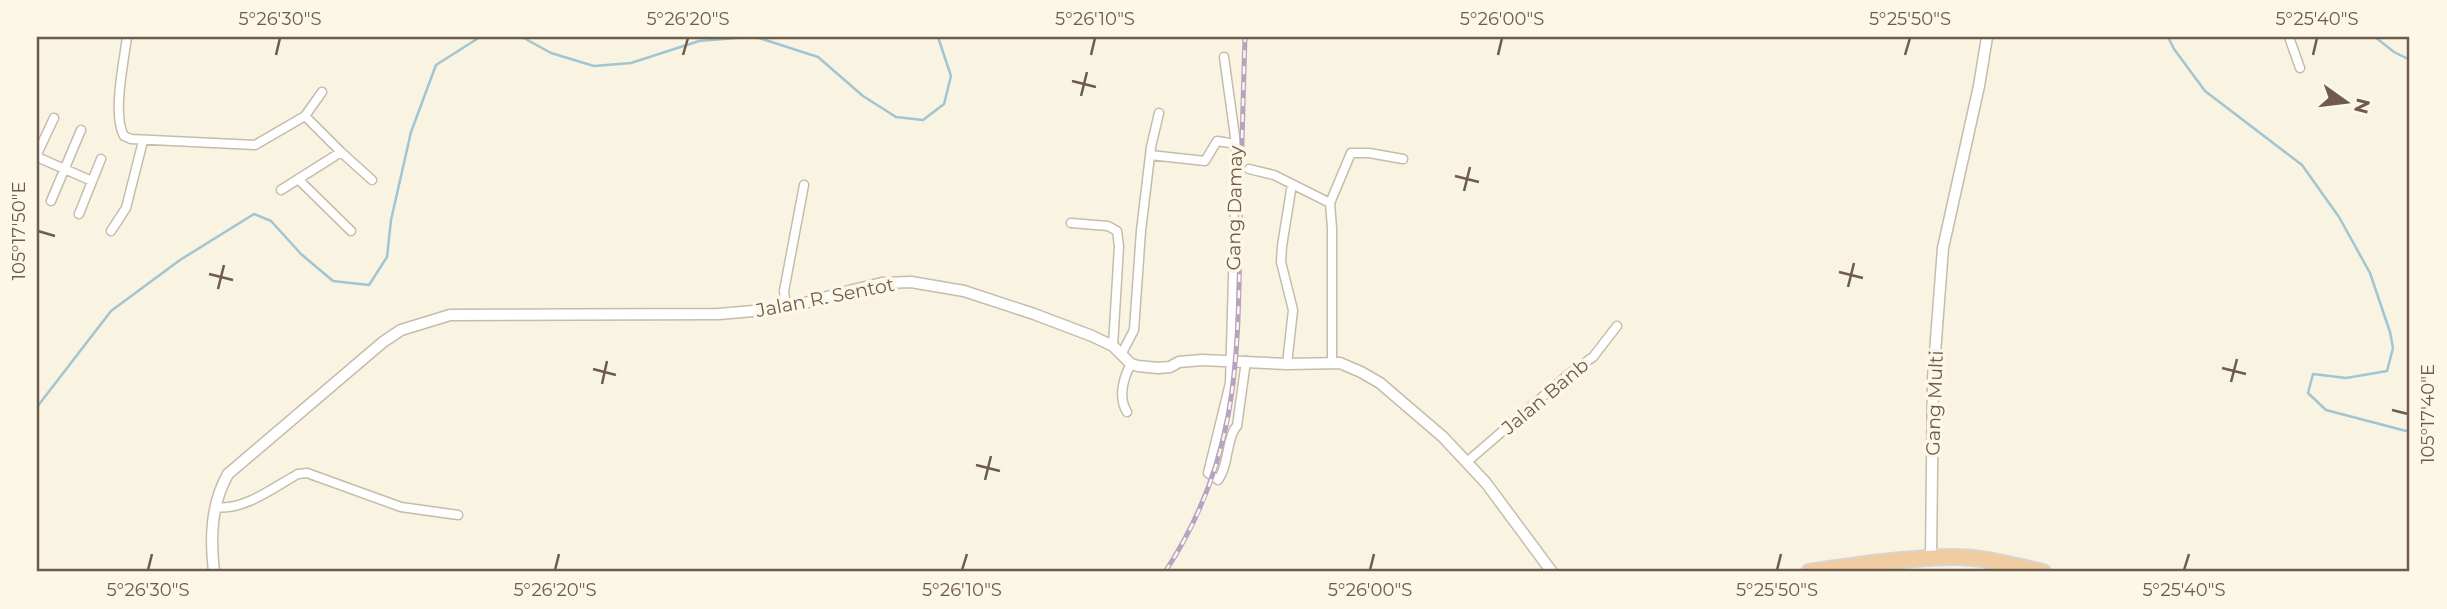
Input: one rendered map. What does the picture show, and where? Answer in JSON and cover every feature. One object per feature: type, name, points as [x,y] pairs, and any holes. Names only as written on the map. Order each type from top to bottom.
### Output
[{"type":"highway","points":[[1809,572],[1953,557],[1986,560],[2043,572]]},
{"type":"street","points":[[127,37],[119,122],[124,136],[143,141],[256,145],[304,116],[323,92]]},
{"type":"street","name":"Gang Multi","points":[[1931,559],[1933,379],[1943,248],[1979,86],[1987,37]]},
{"type":"street","points":[[2289,37],[2300,68]]},
{"type":"street","name":"Gang Damay","points":[[1224,57],[1236,144],[1231,360],[1230,383],[1209,467],[1208,473],[1211,477],[1221,478],[1233,430],[1237,426],[1246,361]]},
{"type":"street","points":[[1122,353],[1134,330],[1141,231],[1158,113]]},
{"type":"street","points":[[304,116],[373,180]]},
{"type":"street","points":[[54,118],[37,155],[92,181]]},
{"type":"street","points":[[51,201],[81,130]]},
{"type":"street","points":[[111,231],[126,208],[143,141]]},
{"type":"street","points":[[1150,155],[1205,161],[1217,141],[1236,144]]},
{"type":"street","points":[[281,190],[341,152]]},
{"type":"street","points":[[1332,363],[1330,204],[1351,153],[1403,159]]},
{"type":"street","points":[[79,214],[101,159]]},
{"type":"street","points":[[1249,169],[1274,175],[1330,204]]},
{"type":"street","points":[[298,179],[351,231]]},
{"type":"street","points":[[1287,364],[1293,310],[1281,262],[1292,184]]},
{"type":"street","points":[[786,308],[784,291],[804,185]]},
{"type":"street","points":[[1071,223],[1108,226],[1117,231],[1119,246],[1113,346]]},
{"type":"street","name":"Jalan R. Sentot","points":[[214,572],[211,540],[220,488],[237,465],[383,342],[401,330],[450,315],[719,314],[786,308],[862,288],[911,282],[964,291],[1034,314],[1113,346],[1131,364]]},
{"type":"street","name":"Jalan Banb","points":[[1468,461],[1592,357],[1617,326]]},
{"type":"street","points":[[1128,412],[1122,400],[1124,382],[1131,364],[1158,368],[1170,367],[1179,362],[1231,360],[1287,364],[1332,363],[1349,366],[1380,383],[1468,461],[1552,572]]},
{"type":"street","points":[[216,507],[234,506],[251,500],[298,474],[307,473],[401,508],[458,515]]},
{"type":"waterway","points":[[37,407],[111,311],[180,260],[254,214],[271,221],[301,254],[333,281],[369,285],[387,257],[391,220],[411,132],[436,65],[480,37]]},
{"type":"waterway","points":[[522,37],[551,53],[594,66],[631,63],[699,41],[749,37]]},
{"type":"waterway","points":[[756,37],[818,57],[863,96],[896,117],[923,120],[944,104],[951,76],[938,37]]},
{"type":"waterway","points":[[2168,37],[2205,91],[2302,165],[2339,217],[2370,273],[2393,348],[2387,371],[2346,378],[2313,374],[2308,393],[2326,410],[2410,432]]},
{"type":"waterway","points":[[2375,37],[2394,52],[2410,60]]},
{"type":"railway","points":[[1165,572],[1189,531],[1207,490],[1229,410],[1238,326],[1245,37]]}]
